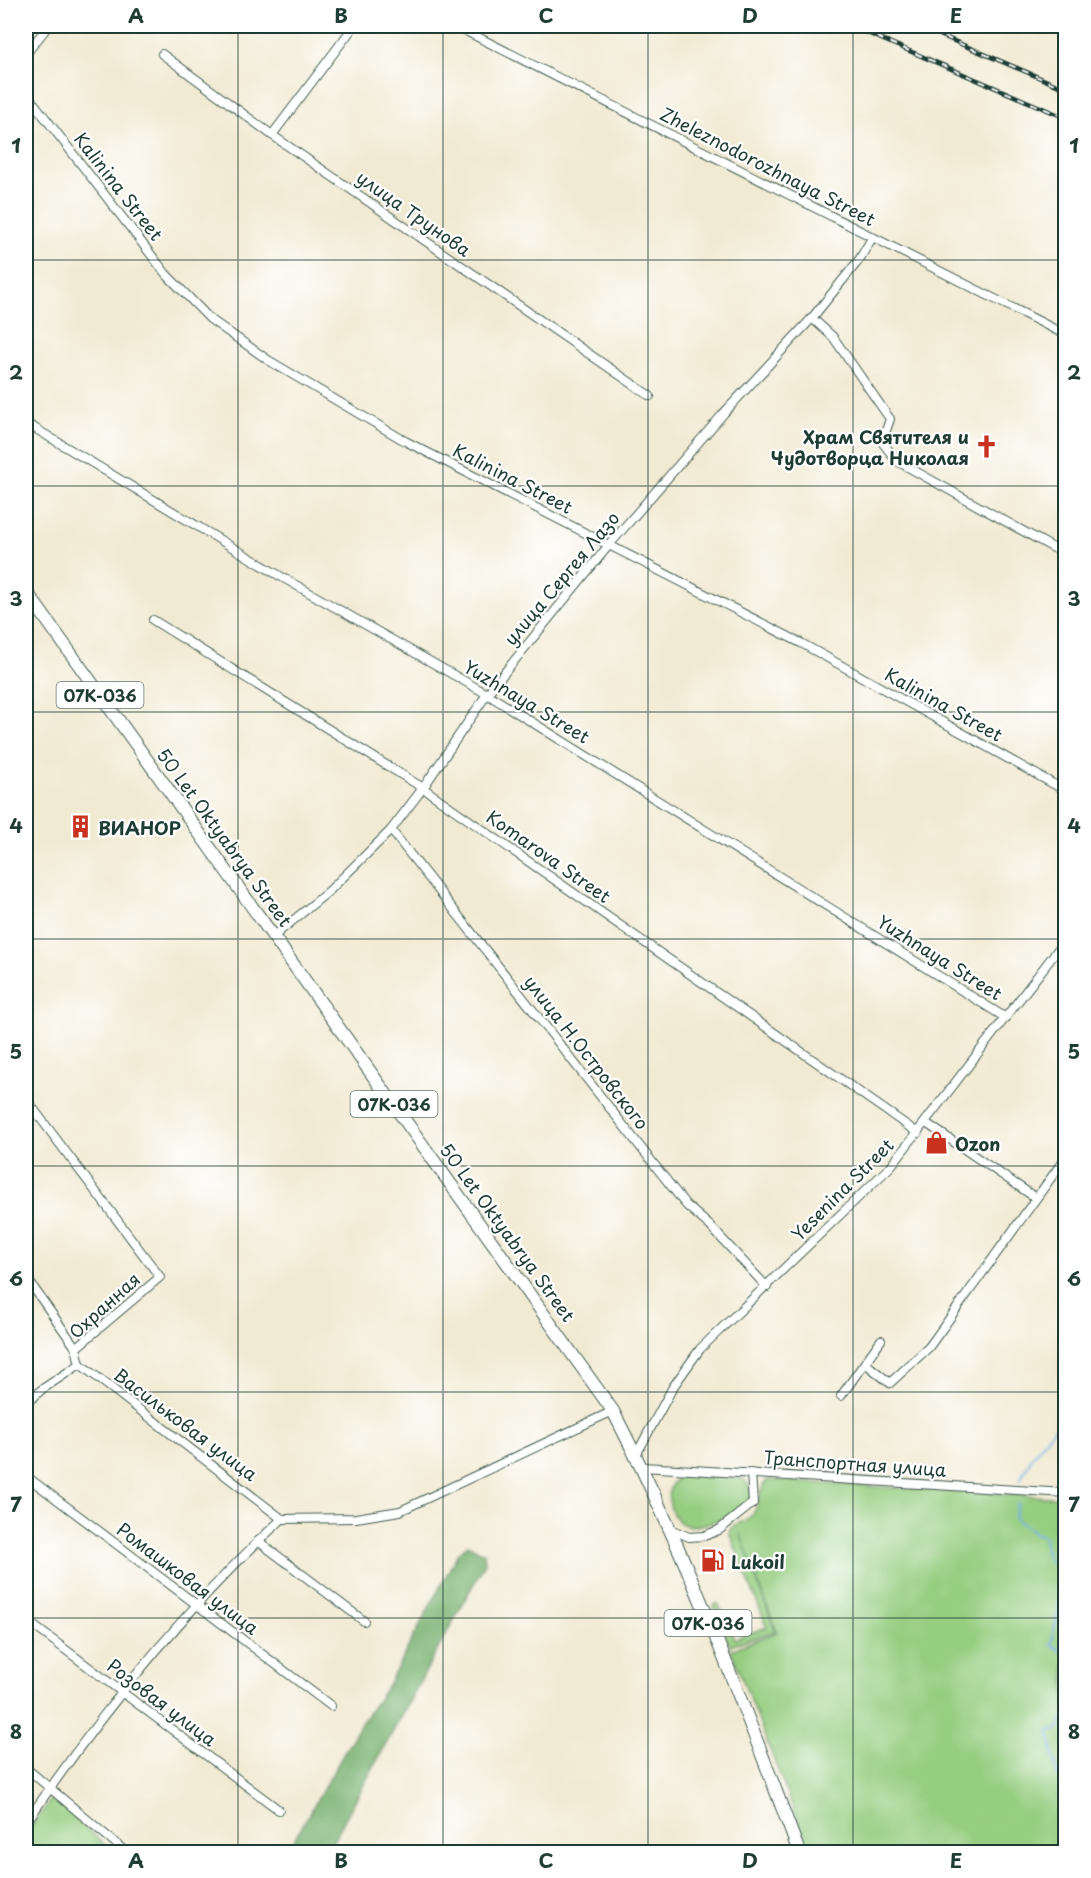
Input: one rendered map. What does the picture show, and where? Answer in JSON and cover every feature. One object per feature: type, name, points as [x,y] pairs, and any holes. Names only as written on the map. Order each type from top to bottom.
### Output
[{"type":"main road","name":"50 Let Oktyabrya Street","points":[[26,591],[613,1411],[643,1467],[799,1852]]},
{"type":"street","points":[[26,54],[48,26]]},
{"type":"street","points":[[272,135],[354,26]]},
{"type":"street","name":"Zheleznodorozhnaya Street","points":[[456,26],[1065,335]]},
{"type":"street","name":"улица Трунова","points":[[162,54],[272,135],[650,396]]},
{"type":"street","name":"Kalinina Street","points":[[26,93],[166,274],[210,319],[268,360],[405,441],[801,643],[1065,791]]},
{"type":"street","name":"улица Сергея Лазо","points":[[274,936],[329,891],[391,830],[423,788],[487,694],[609,545],[724,412],[812,318],[859,260],[872,237]]},
{"type":"street","points":[[812,318],[833,337],[890,419],[882,442],[897,461],[1065,555]]},
{"type":"street","name":"Yuzhnaya Street","points":[[26,423],[280,576],[487,694],[1006,1018]]},
{"type":"street","name":"Komarova Street","points":[[153,620],[423,788],[918,1133]]},
{"type":"street","name":"улица Н.Островского","points":[[391,830],[686,1205],[710,1226],[767,1287]]},
{"type":"street","name":"Yesenina Street","points":[[636,1455],[673,1387],[700,1348],[767,1287],[891,1166],[1065,939]]},
{"type":"street","name":"Охранная","points":[[26,1099],[160,1276],[76,1348],[80,1364],[41,1390],[26,1406]]},
{"type":"street","points":[[926,1123],[1036,1198]]},
{"type":"street","points":[[865,1363],[890,1383],[929,1347],[1065,1157]]},
{"type":"street","points":[[26,1277],[76,1348]]},
{"type":"street","points":[[841,1396],[881,1340]]},
{"type":"street","name":"Васильковая улица","points":[[80,1364],[282,1519]]},
{"type":"street","points":[[26,1823],[50,1787],[123,1693],[196,1606],[282,1519],[356,1518],[400,1511],[613,1411]]},
{"type":"street","name":"Транспортная улица","points":[[643,1467],[1065,1493]]},
{"type":"street","points":[[669,1529],[696,1538],[719,1530],[753,1503],[751,1473]]},
{"type":"street","name":"Ромашковая улица","points":[[26,1476],[331,1706]]},
{"type":"street","points":[[258,1541],[364,1621]]},
{"type":"street","name":"Розовая улица","points":[[26,1620],[279,1810]]},
{"type":"street","points":[[26,1768],[126,1852]]},
{"type":"green space","points":[[684,1474],[743,1479],[749,1486],[751,1493],[749,1499],[739,1510],[718,1520],[701,1525],[686,1525],[675,1517],[671,1510],[669,1496],[672,1485]]},
{"type":"green space","points":[[767,1480],[1065,1498],[1065,1852],[810,1852],[731,1650],[777,1632],[740,1533],[775,1631],[730,1646],[713,1606],[718,1603],[734,1639],[767,1627],[729,1532],[733,1526],[746,1520],[755,1511]]},
{"type":"green space","points":[[468,1545],[484,1553],[485,1563],[327,1852],[287,1852],[362,1722],[388,1685],[458,1553]]},
{"type":"green space","points":[[52,1798],[113,1852],[26,1852],[26,1834]]},
{"type":"waterway","points":[[1020,1480],[1032,1457],[1066,1414]]},
{"type":"waterway","points":[[1018,1503],[1014,1518],[1034,1533],[1044,1536],[1046,1556],[1058,1572],[1062,1593],[1051,1645],[1066,1653]]},
{"type":"waterway","points":[[1066,1715],[1058,1729],[1049,1731],[1058,1778],[1066,1783]]},
{"type":"waterway","points":[[1066,1784],[1062,1790],[1066,1793]]},
{"type":"railway","points":[[851,26],[1066,118]]},
{"type":"railway","points":[[919,26],[1066,89]]},
{"type":"place","name":"Храм Святителя и Чудотворца Николая","points":[[987,446]]},
{"type":"place","name":"ВИАНОР","points":[[80,827]]},
{"type":"place","name":"Ozon","points":[[937,1143]]},
{"type":"place","name":"Lukoil","points":[[713,1561]]}]
